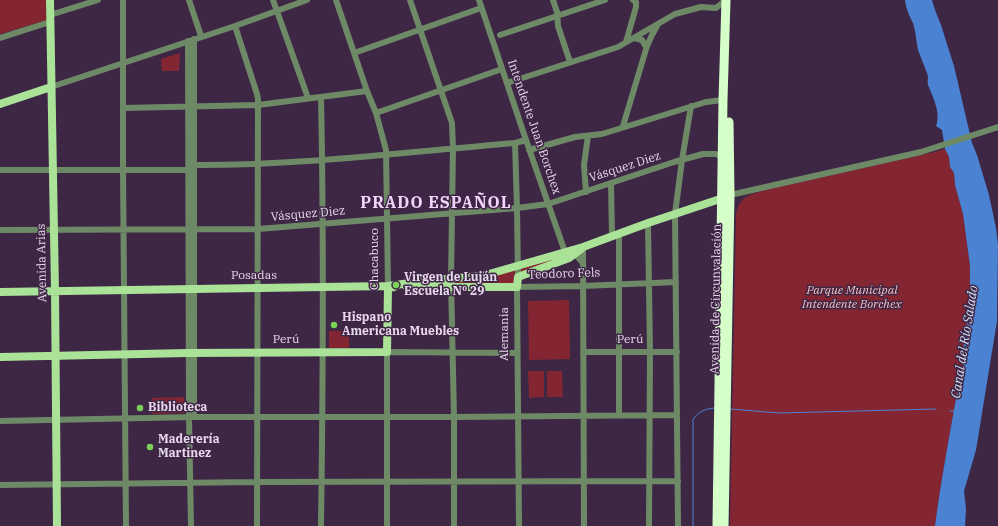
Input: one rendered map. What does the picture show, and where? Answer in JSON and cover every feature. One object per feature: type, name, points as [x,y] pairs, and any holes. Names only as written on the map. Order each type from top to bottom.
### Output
[{"type":"highway","name":"Avenida de Circunvalación","points":[[724,526],[726,197],[723,158],[723,100],[726,0]]},
{"type":"highway","name":"Avenida de Circunvalación","points":[[717,526],[726,197],[730,147],[725,72]]},
{"type":"main road","name":"Avenida Arias","points":[[50,0],[56,356],[57,526]]},
{"type":"main road","points":[[0,104],[51,86]]},
{"type":"main road","name":"Posadas","points":[[388,287],[432,280],[482,276],[583,247],[648,223],[726,197]]},
{"type":"main road","points":[[518,277],[573,256],[583,247]]},
{"type":"main road","name":"Alemania","points":[[517,287],[518,277]]},
{"type":"main road","name":"Chacabuco","points":[[387,352],[388,287]]},
{"type":"main road","name":"Posadas","points":[[0,292],[452,287]]},
{"type":"main road","name":"Teodoro Fels","points":[[452,287],[517,287]]},
{"type":"main road","name":"Perú","points":[[0,357],[191,353],[387,352]]},
{"type":"street","points":[[0,38],[98,0]]},
{"type":"street","points":[[123,0],[123,230],[126,526]]},
{"type":"street","points":[[189,0],[201,36]]},
{"type":"street","points":[[274,0],[308,98]]},
{"type":"street","points":[[51,86],[235,26],[307,0]]},
{"type":"street","name":"Chacabuco","points":[[336,0],[376,113],[387,155],[388,287]]},
{"type":"street","points":[[410,0],[452,123],[453,148],[451,213],[454,526]]},
{"type":"street","name":"Intendente Juan Borchex","points":[[478,0],[565,252]]},
{"type":"street","points":[[553,0],[558,26],[570,62]]},
{"type":"street","points":[[500,35],[605,0]]},
{"type":"street","points":[[626,42],[636,7],[636,2],[633,0]]},
{"type":"street","points":[[716,8],[726,0]]},
{"type":"street","points":[[507,83],[618,47],[675,14],[701,7],[716,8],[726,14]]},
{"type":"street","points":[[354,53],[481,8]]},
{"type":"street","points":[[623,126],[646,47],[652,34],[660,23]]},
{"type":"street","points":[[235,26],[257,94],[258,105],[257,526]]},
{"type":"street","points":[[634,38],[642,40],[646,47]]},
{"type":"street","points":[[191,40],[191,526]]},
{"type":"street","points":[[376,113],[502,69]]},
{"type":"street","points":[[123,108],[258,105],[367,91]]},
{"type":"street","points":[[321,97],[323,160],[323,417],[321,526]]},
{"type":"street","points":[[529,150],[567,139],[607,132],[706,102],[723,100]]},
{"type":"street","points":[[678,526],[675,214],[691,106]]},
{"type":"street","points":[[726,197],[937,147],[998,127]]},
{"type":"street","points":[[586,192],[584,165],[585,148],[588,136]]},
{"type":"street","points":[[0,170],[123,170],[257,165],[387,155],[515,143],[526,140]]},
{"type":"street","name":"Alemania","points":[[515,143],[518,208],[518,277]]},
{"type":"street","name":"Vásquez Diez","points":[[0,230],[258,229],[518,208],[548,204],[703,154],[711,153],[723,158]]},
{"type":"street","points":[[611,183],[620,284],[619,416]]},
{"type":"street","points":[[648,223],[650,352],[648,526]]},
{"type":"street","points":[[583,247],[584,526]]},
{"type":"street","points":[[565,252],[580,258],[583,263]]},
{"type":"street","name":"Teodoro Fels","points":[[517,287],[676,282]]},
{"type":"street","name":"Alemania","points":[[517,287],[519,526]]},
{"type":"street","name":"Chacabuco","points":[[387,352],[387,526]]},
{"type":"street","name":"Perú","points":[[387,352],[517,353]]},
{"type":"street","name":"Perú","points":[[584,352],[677,352]]},
{"type":"street","points":[[0,421],[257,416],[517,417],[677,415]]},
{"type":"street","points":[[0,485],[257,482],[678,481]]},
{"type":"green space","points":[[0,0],[46,0],[47,20],[0,34]]},
{"type":"green space","points":[[180,53],[179,71],[162,71],[161,59]]},
{"type":"green space","name":"Parque Municipal Intendente Borchex","points":[[945,149],[949,157],[950,167],[954,173],[955,185],[963,214],[970,266],[970,292],[967,326],[964,337],[962,377],[958,387],[935,526],[730,526],[736,215],[737,209],[742,200],[750,195],[766,190]]},
{"type":"green space","points":[[565,252],[573,256],[518,277],[517,287],[399,285],[482,276]]},
{"type":"green space","points":[[569,300],[570,359],[529,360],[528,301]]},
{"type":"green space","points":[[329,331],[349,331],[349,348],[329,348]]},
{"type":"green space","points":[[528,371],[544,371],[544,397],[529,398]]},
{"type":"green space","points":[[547,371],[562,371],[563,397],[547,397]]},
{"type":"green space","points":[[184,397],[185,413],[152,414],[152,398]]},
{"type":"water","name":"Canal del Río Salado","points":[[905,0],[932,0],[954,66],[972,143],[989,195],[998,245],[997,321],[976,450],[964,491],[966,509],[965,526],[935,526],[958,387],[962,377],[964,337],[967,326],[970,292],[970,266],[963,214],[955,185],[954,173],[950,167],[942,130],[936,126],[938,116],[936,105],[928,85],[928,74],[918,50],[914,26]]},
{"type":"waterway","points":[[693,526],[693,420],[702,411],[714,408]]},
{"type":"waterway","points":[[730,409],[779,413],[936,409]]},
{"type":"place","name":"Virgen de Luján Escuela Nº 29","points":[[396,285]]},
{"type":"place","name":"Hispano Americana Muebles","points":[[334,325]]},
{"type":"place","name":"Biblioteca","points":[[140,408]]},
{"type":"place","name":"Maderería Martinez","points":[[150,447]]},
{"type":"district","name":"PRADO ESPAÑOL","points":[[436,203]]}]
